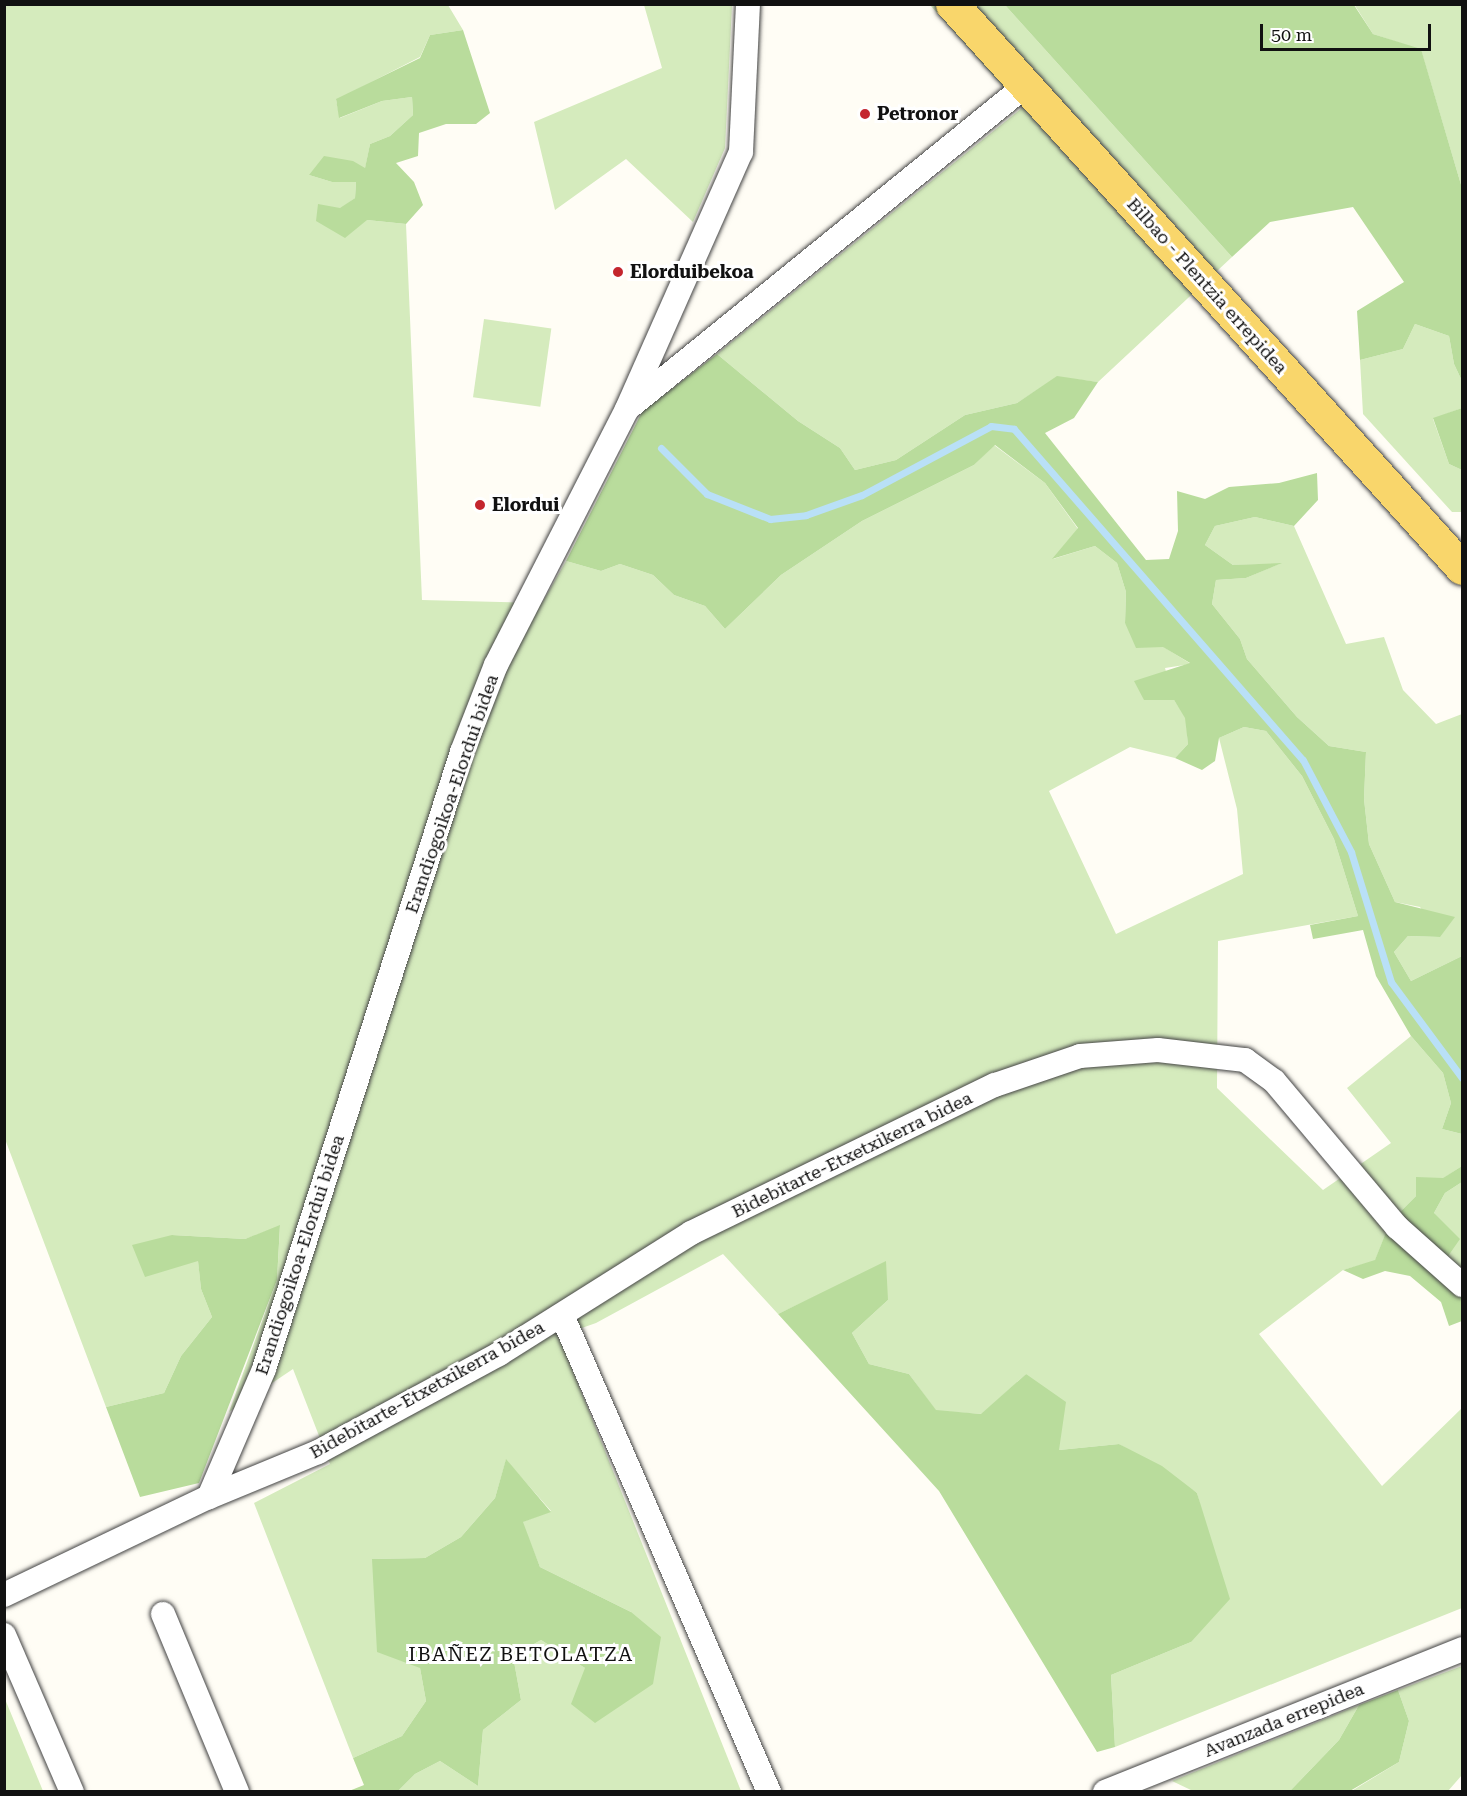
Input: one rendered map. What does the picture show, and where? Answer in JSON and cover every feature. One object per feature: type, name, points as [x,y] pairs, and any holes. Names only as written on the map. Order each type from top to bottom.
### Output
[{"type":"main road","name":"Bilbao - Plentzia errepidea","points":[[952,4],[1462,568]]},
{"type":"street","name":"Erandiogoikoa-Elordui bidea","points":[[209,1497],[264,1369],[466,741],[496,665],[627,409],[741,152],[748,4]]},
{"type":"street","points":[[627,409],[1025,86]]},
{"type":"street","name":"Bidebitarte-Etxetxikerra bidea","points":[[4,1595],[209,1497],[318,1452],[499,1354],[691,1233],[995,1085],[1080,1056],[1158,1050],[1245,1060],[1274,1081],[1397,1227],[1462,1285]]},
{"type":"street","points":[[562,1315],[769,1791]]},
{"type":"street","points":[[163,1614],[237,1791]]},
{"type":"street","points":[[4,1635],[72,1791]]},
{"type":"street","name":"Avanzada errepidea","points":[[1105,1791],[1462,1649]]},
{"type":"green space","points":[[1354,4],[1462,5],[1462,188],[1421,50],[1373,34]]},
{"type":"green space","points":[[5,5],[448,5],[463,30],[430,35],[420,57],[336,100],[340,118],[382,101],[412,97],[413,115],[390,136],[370,144],[365,169],[309,175],[332,182],[356,182],[355,198],[340,209],[318,205],[367,220],[406,224],[422,600],[542,603],[566,561],[601,571],[620,564],[653,575],[674,595],[705,606],[725,629],[781,575],[862,521],[974,465],[994,445],[1045,483],[1078,529],[1053,559],[1095,546],[1117,563],[1126,592],[1125,623],[1191,664],[1165,668],[1174,700],[1186,718],[1188,744],[1175,758],[1130,747],[1049,791],[1116,934],[1243,874],[1237,809],[1219,738],[1244,727],[1266,731],[1302,776],[1334,839],[1358,916],[1218,941],[1217,1088],[1323,1190],[1391,1143],[1347,1088],[1411,1036],[1443,1073],[1451,1103],[1442,1129],[1462,1134],[1462,1166],[1416,1196],[1390,1222],[1375,1261],[1343,1270],[1259,1334],[1382,1486],[1462,1408],[1462,1608],[1115,1747],[1111,1675],[1191,1642],[1210,1543],[1197,1493],[1119,1444],[1059,1450],[1026,1374],[982,1414],[936,1411],[909,1374],[869,1364],[852,1333],[888,1300],[844,1283],[778,1314],[723,1254],[596,1323],[559,1336],[741,1791],[398,1791],[415,1774],[440,1761],[478,1786],[483,1730],[521,1700],[513,1656],[541,1640],[585,1668],[631,1612],[540,1567],[522,1522],[551,1511],[506,1460],[495,1498],[461,1537],[425,1558],[372,1559],[420,1668],[426,1701],[402,1736],[353,1758],[254,1503],[330,1464],[293,1369],[229,1412],[277,1280],[280,1226],[245,1239],[172,1235],[198,1260],[201,1289],[212,1317],[181,1356],[164,1393],[106,1407],[5,1139]]},
{"type":"green space","points":[[644,5],[732,5],[725,148],[693,222],[626,159],[555,210],[534,122],[662,68]]},
{"type":"green space","points":[[930,5],[1005,5],[1232,257],[1098,382],[1057,377],[1017,403],[965,415],[896,460],[855,470],[840,448],[798,421],[717,354],[1022,108]]},
{"type":"green space","points":[[1005,5],[1354,5],[1373,34],[1421,49],[1462,188],[1462,381],[1454,364],[1449,336],[1415,324],[1403,349],[1360,360],[1357,311],[1404,282],[1353,207],[1270,222],[1232,257]]},
{"type":"green space","points":[[463,30],[490,113],[476,124],[446,124],[419,133],[418,156],[396,163],[414,182],[423,205],[406,224],[367,220],[345,238],[316,221],[318,204],[340,208],[355,198],[356,182],[332,182],[309,175],[324,156],[353,161],[365,168],[370,144],[390,136],[413,115],[412,97],[382,101],[339,118],[336,99],[420,58],[430,35]]},
{"type":"green space","points":[[484,319],[551,328],[540,407],[473,397]]},
{"type":"green space","points":[[1415,324],[1449,336],[1454,364],[1462,381],[1462,408],[1433,419],[1449,464],[1462,470],[1462,512],[1452,512],[1363,414],[1360,360],[1403,349]]},
{"type":"green space","points":[[717,354],[798,421],[840,448],[855,470],[896,460],[965,415],[1017,403],[1057,376],[1098,382],[1074,418],[1045,433],[1146,560],[1169,559],[1178,531],[1177,491],[1205,499],[1229,487],[1279,483],[1317,473],[1318,500],[1294,526],[1255,517],[1215,526],[1205,545],[1233,565],[1282,563],[1246,578],[1216,580],[1212,604],[1240,639],[1247,659],[1297,717],[1329,746],[1366,752],[1364,799],[1369,844],[1395,902],[1455,917],[1440,937],[1408,936],[1394,952],[1411,981],[1462,956],[1462,1134],[1442,1129],[1451,1103],[1443,1073],[1411,1036],[1376,976],[1363,930],[1313,939],[1310,925],[1358,916],[1334,839],[1302,776],[1266,731],[1244,727],[1219,738],[1215,761],[1202,770],[1175,758],[1188,744],[1185,718],[1174,700],[1144,700],[1134,681],[1190,663],[1163,647],[1136,648],[1125,623],[1126,592],[1117,563],[1095,546],[1052,559],[1078,528],[1045,483],[995,445],[974,465],[862,521],[781,575],[725,629],[705,606],[674,595],[653,575],[620,564],[601,571],[566,561],[642,412]]},
{"type":"green space","points":[[1462,408],[1462,470],[1449,464],[1433,418]]},
{"type":"green space","points":[[1255,517],[1294,526],[1346,644],[1384,637],[1403,690],[1436,724],[1462,714],[1462,956],[1411,981],[1394,952],[1408,936],[1440,937],[1420,907],[1395,902],[1369,844],[1364,799],[1366,752],[1329,746],[1297,717],[1247,659],[1240,639],[1212,604],[1216,580],[1246,578],[1279,564],[1233,565],[1205,545],[1215,526]]},
{"type":"green space","points":[[1462,1166],[1462,1182],[1445,1193],[1434,1213],[1460,1239],[1439,1269],[1462,1298],[1462,1321],[1449,1326],[1441,1302],[1410,1276],[1385,1271],[1363,1279],[1343,1270],[1375,1260],[1390,1222],[1416,1196],[1416,1177],[1443,1178]]},
{"type":"green space","points":[[1462,1182],[1462,1298],[1434,1213],[1445,1193]]},
{"type":"green space","points":[[280,1225],[277,1280],[199,1483],[140,1497],[106,1407],[164,1393],[181,1356],[212,1317],[201,1289],[198,1261],[145,1277],[132,1245],[172,1235],[245,1239]]},
{"type":"green space","points":[[886,1261],[888,1300],[852,1333],[869,1364],[909,1374],[936,1410],[981,1414],[1026,1374],[1066,1402],[1059,1450],[1119,1444],[1162,1466],[1197,1493],[1230,1599],[1191,1642],[1111,1675],[1115,1747],[1097,1752],[939,1491],[778,1314]]},
{"type":"green space","points":[[506,1459],[551,1512],[523,1522],[540,1567],[631,1612],[661,1637],[653,1684],[595,1723],[571,1704],[585,1668],[541,1640],[513,1656],[521,1700],[483,1730],[478,1786],[440,1761],[415,1774],[398,1791],[349,1791],[364,1785],[353,1758],[402,1736],[426,1701],[420,1668],[377,1652],[372,1559],[425,1558],[461,1537],[495,1498]]},
{"type":"green space","points":[[1462,1666],[1462,1775],[1448,1791],[1350,1792],[1399,1762],[1409,1721],[1398,1690]]},
{"type":"green space","points":[[1398,1690],[1409,1721],[1399,1762],[1350,1791],[1290,1791],[1339,1740],[1359,1705]]},
{"type":"green space","points":[[5,1699],[43,1791],[5,1791]]},
{"type":"green space","points":[[1359,1705],[1339,1740],[1290,1791],[1193,1791],[1172,1781]]},
{"type":"waterway","points":[[661,448],[707,494],[770,519],[806,515],[862,495],[991,426],[1014,429],[1303,760],[1351,852],[1391,982],[1462,1078]]},
{"type":"place","name":"Petronor","points":[[865,114]]},
{"type":"place","name":"Elorduibekoa","points":[[618,272]]},
{"type":"place","name":"Elordui","points":[[480,505]]},
{"type":"district","name":"IBAÑEZ BETOLATZA","points":[[521,1654]]}]
